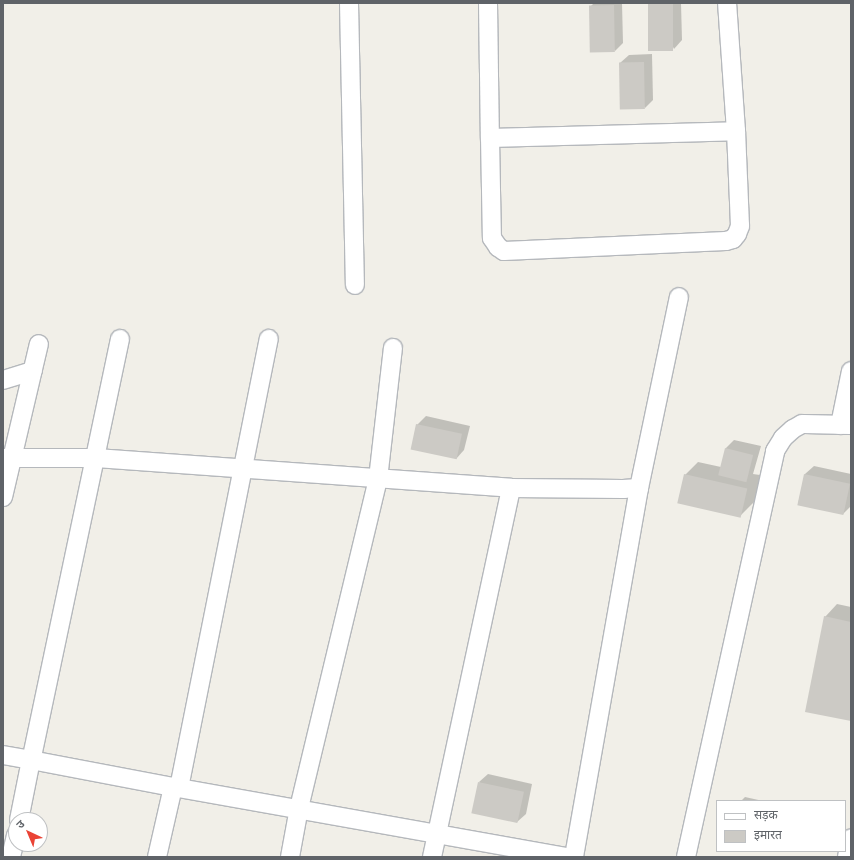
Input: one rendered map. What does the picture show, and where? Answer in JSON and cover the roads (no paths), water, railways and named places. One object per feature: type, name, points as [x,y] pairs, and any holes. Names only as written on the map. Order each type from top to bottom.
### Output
[{"type":"street","points":[[349,3],[355,285]]},
{"type":"street","points":[[488,3],[492,238],[498,247],[504,251],[726,241],[733,239],[740,226],[736,131],[727,3]]},
{"type":"street","points":[[490,138],[736,131]]},
{"type":"street","points":[[574,857],[639,488],[679,297]]},
{"type":"street","points":[[21,812],[120,339]]},
{"type":"street","points":[[157,857],[176,788],[244,470],[270,339]]},
{"type":"street","points":[[3,497],[7,458],[33,371],[39,344]]},
{"type":"street","points":[[290,857],[299,808],[378,479],[393,348]]},
{"type":"street","points":[[3,380],[33,371]]},
{"type":"street","points":[[686,857],[774,451],[783,438],[793,429],[802,424],[846,425],[851,371]]},
{"type":"street","points":[[7,458],[96,458],[244,470],[511,488],[639,488]]},
{"type":"street","points":[[432,857],[511,488]]},
{"type":"street","points":[[3,755],[176,788],[299,808],[565,857]]},
{"type":"street","points":[[847,857],[851,838]]}]
